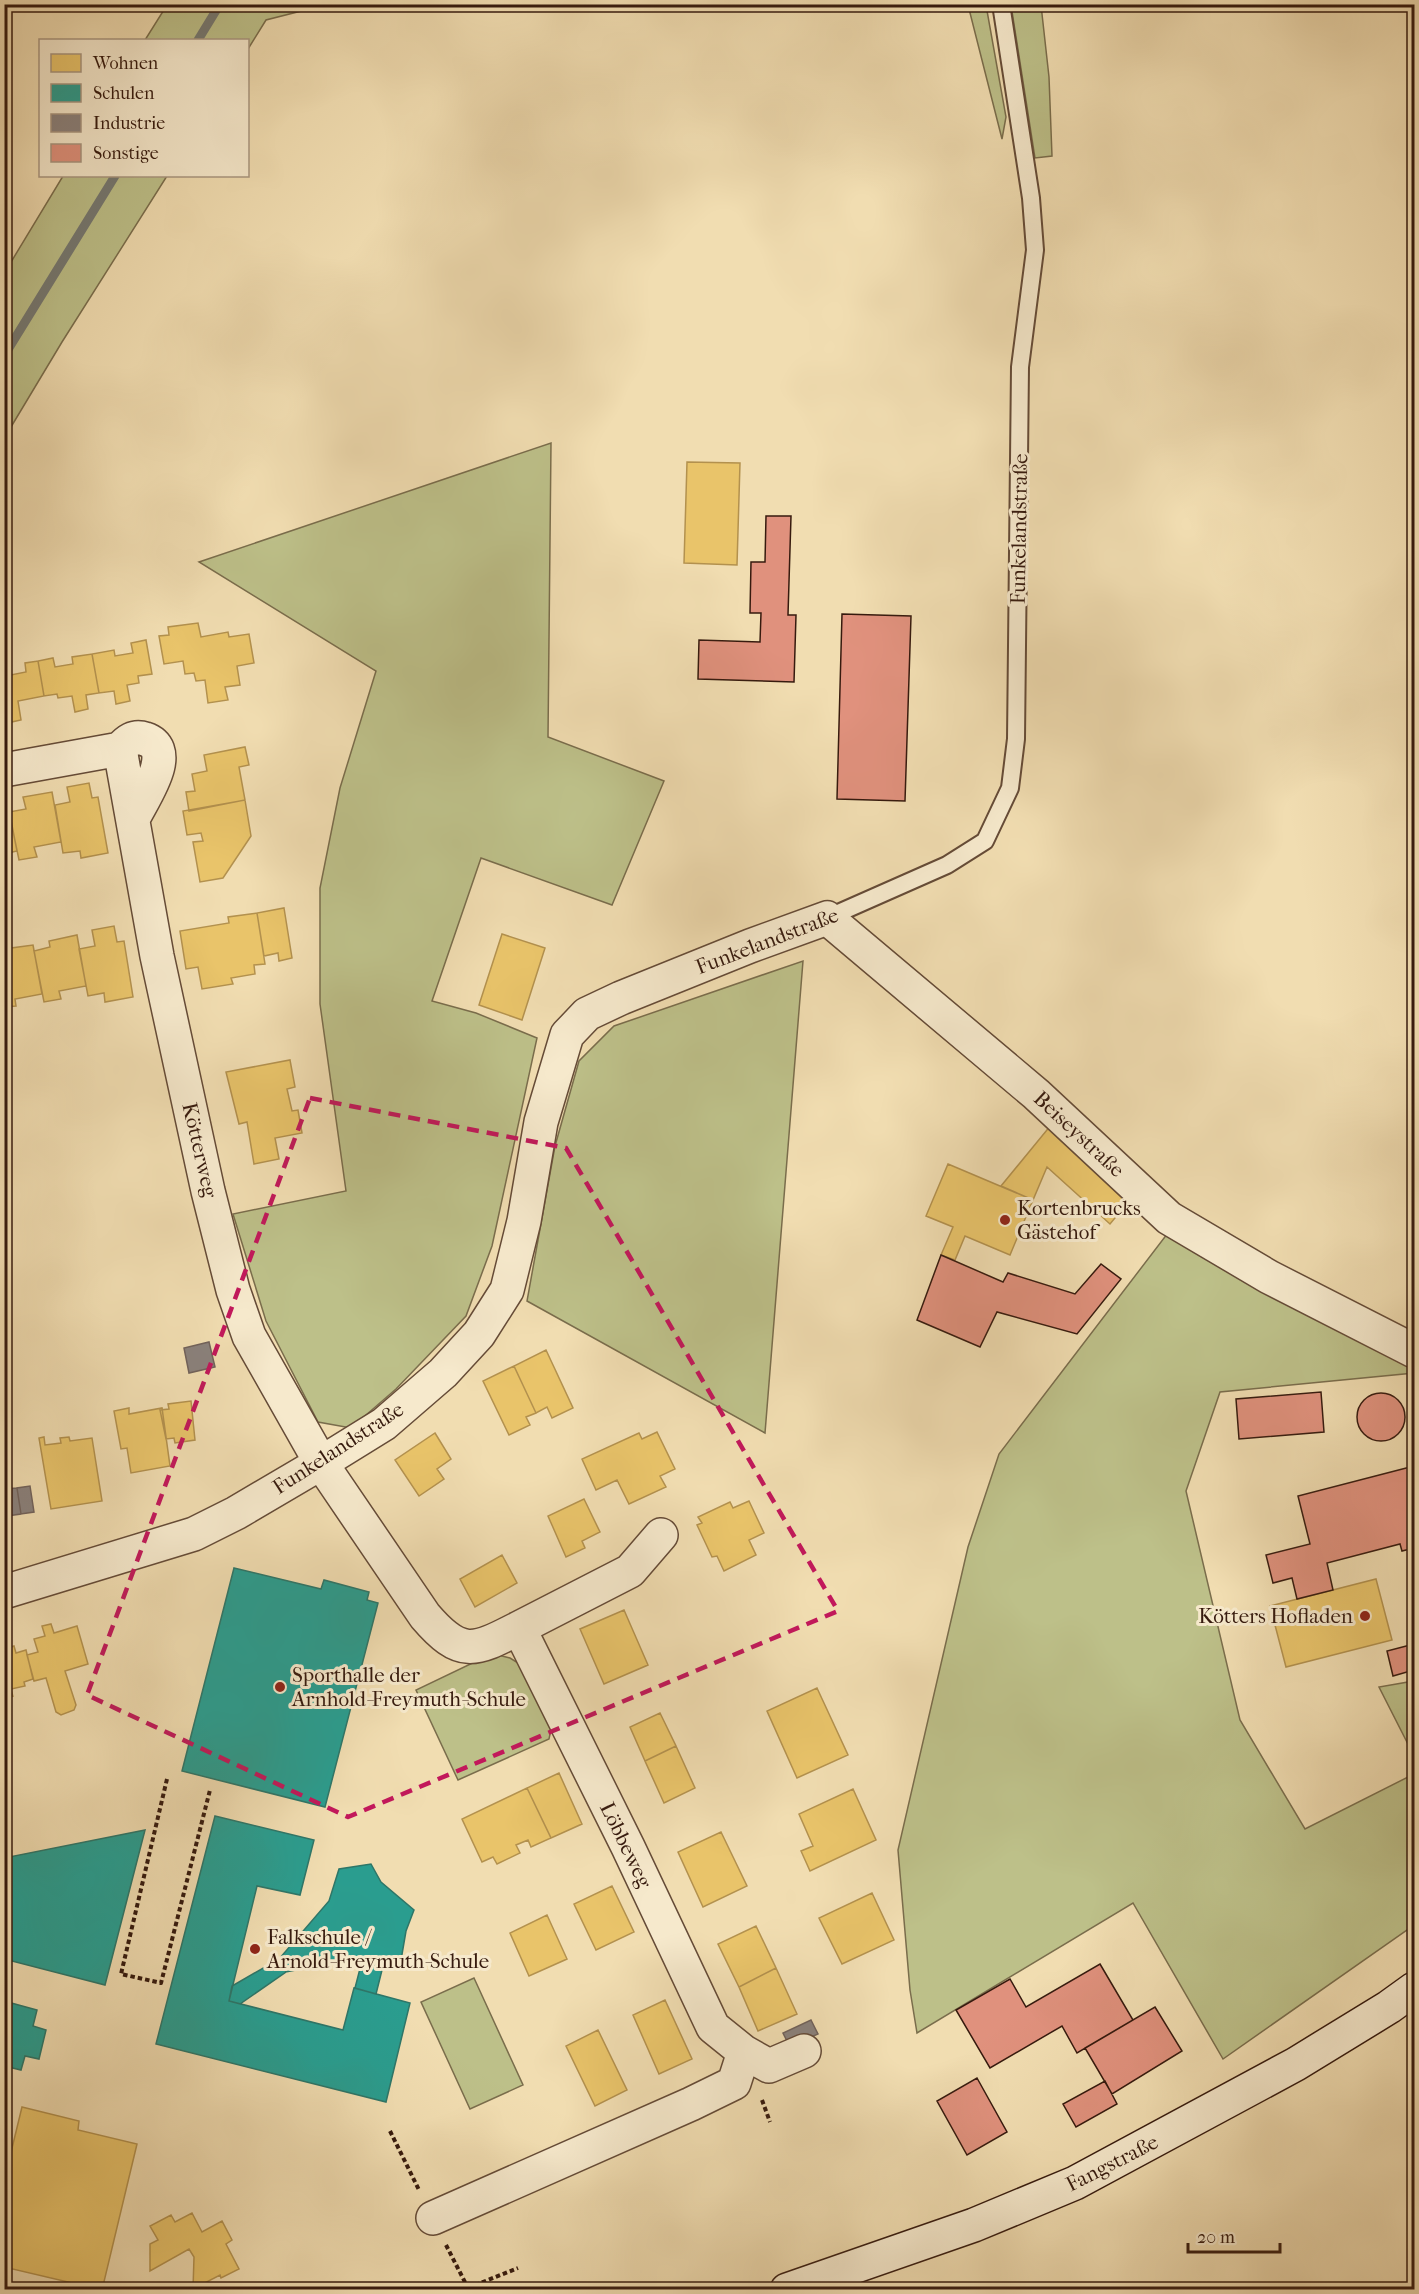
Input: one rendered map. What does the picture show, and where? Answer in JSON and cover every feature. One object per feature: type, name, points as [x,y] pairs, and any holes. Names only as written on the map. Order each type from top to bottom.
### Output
[{"type":"street","name":"Kötterweg","points":[[4,770],[120,749],[157,956],[208,1191],[234,1290],[249,1336],[321,1463]]},
{"type":"street","name":"Beiseystraße","points":[[827,918],[1036,1094],[1169,1218],[1269,1277],[1414,1351]]},
{"type":"street","name":"Funkelandstraße","points":[[4,1592],[194,1534],[236,1513],[384,1424],[443,1373],[479,1334],[507,1290],[524,1221],[541,1122],[567,1035],[587,1014],[621,998],[827,918]]},
{"type":"street","points":[[321,1463],[425,1616],[441,1635],[459,1646],[483,1646],[630,1571],[661,1535]]},
{"type":"street","name":"Löbbeweg","points":[[519,1629],[628,1847],[713,2026],[744,2052],[769,2066],[804,2051]]},
{"type":"street","name":"Fangstraße","points":[[787,2289],[974,2225],[1075,2183],[1296,2064],[1414,1989]]},
{"type":"street","points":[[433,2218],[734,2083],[744,2052]]},
{"type":"lane","name":"Funkelandstraße","points":[[827,918],[947,865],[985,841],[1010,788],[1017,739],[1020,367],[1035,250],[1031,198],[1000,4]]},
{"type":"path","points":[[167,1779],[121,1974],[161,1983],[210,1790]]},
{"type":"path","points":[[468,2288],[518,2268]]},
{"type":"highlighted area","points":[[310,1098],[566,1148],[838,1611],[348,1817],[87,1695]]},
{"type":"green space","points":[[167,4],[325,5],[266,20],[249,47],[249,39],[146,39]]},
{"type":"green space","points":[[968,5],[986,5],[1006,117],[1002,139]]},
{"type":"green space","points":[[1011,5],[1041,5],[1049,77],[1052,156],[1035,158]]},
{"type":"green space","points":[[62,177],[166,177],[5,437],[5,272]]},
{"type":"green space","points":[[551,443],[548,737],[664,781],[612,905],[481,858],[432,1001],[476,1013],[537,1038],[492,1246],[466,1316],[396,1389],[351,1428],[318,1422],[266,1321],[233,1214],[346,1191],[320,1004],[320,888],[340,788],[376,671],[199,562]]},
{"type":"green space","points":[[803,961],[765,1433],[527,1301],[555,1146],[579,1061],[614,1026]]},
{"type":"green space","points":[[1174,1225],[1318,1319],[1414,1369],[1414,1373],[1220,1392],[1186,1491],[1240,1720],[1305,1829],[1414,1774],[1414,1925],[1223,2059],[1133,1903],[917,2033],[910,1990],[898,1850],[968,1547],[999,1454]]},
{"type":"green space","points":[[498,1655],[510,1658],[523,1666],[552,1725],[549,1739],[458,1780],[416,1690],[485,1657]]},
{"type":"green space","points":[[1414,1681],[1414,1756],[1379,1687]]},
{"type":"green space","points":[[474,1978],[523,2085],[470,2109],[421,2002]]},
{"type":"building: Wohnen","points":[[687,462],[740,463],[737,565],[684,563]]},
{"type":"building: Wohnen","points":[[198,623],[201,637],[228,632],[229,637],[249,634],[254,663],[237,666],[240,685],[225,687],[228,700],[208,703],[205,680],[196,681],[194,673],[185,674],[183,661],[164,664],[159,636],[169,635],[168,627]]},
{"type":"building: Wohnen","points":[[146,640],[152,674],[138,676],[139,683],[127,685],[130,701],[116,704],[114,691],[99,693],[92,654],[114,650],[115,656],[133,653],[131,643]]},
{"type":"building: Wohnen","points":[[92,654],[99,693],[86,695],[88,709],[75,712],[72,696],[58,698],[57,694],[44,696],[38,661],[53,658],[55,667],[73,664],[72,657]]},
{"type":"building: Wohnen","points":[[38,661],[44,696],[18,701],[21,720],[7,723],[4,709],[4,670],[6,676],[26,672],[25,663]]},
{"type":"building: Wohnen","points":[[245,747],[249,765],[239,767],[245,800],[189,811],[186,792],[195,791],[192,774],[207,771],[204,755]]},
{"type":"building: Wohnen","points":[[89,783],[92,798],[98,797],[108,853],[81,858],[80,851],[63,853],[55,805],[70,802],[67,787]]},
{"type":"building: Wohnen","points":[[52,792],[61,842],[34,847],[37,857],[19,860],[9,812],[26,809],[23,797]]},
{"type":"building: Wohnen","points":[[7,800],[17,851],[4,854],[4,801]]},
{"type":"building: Wohnen","points":[[245,800],[251,836],[223,878],[200,882],[193,842],[203,841],[201,833],[187,835],[183,811]]},
{"type":"building: Wohnen","points":[[284,908],[292,958],[279,961],[278,953],[264,956],[257,913]]},
{"type":"building: Wohnen","points":[[257,913],[265,964],[254,965],[255,974],[231,978],[233,984],[202,989],[198,967],[186,969],[180,931],[229,923],[228,917]]},
{"type":"building: Wohnen","points":[[114,926],[117,942],[124,941],[133,997],[105,1002],[104,993],[88,996],[79,949],[95,946],[92,930]]},
{"type":"building: Wohnen","points":[[502,934],[545,948],[522,1020],[479,1005]]},
{"type":"building: Wohnen","points":[[77,935],[86,986],[59,991],[61,999],[44,1002],[34,951],[50,947],[49,941]]},
{"type":"building: Wohnen","points":[[33,945],[42,994],[15,999],[16,1006],[4,1007],[4,961],[6,961],[4,949]]},
{"type":"building: Wohnen","points":[[290,1060],[295,1087],[287,1089],[292,1111],[298,1110],[302,1133],[275,1138],[279,1159],[254,1164],[247,1122],[239,1124],[226,1072]]},
{"type":"building: Wohnen","points":[[1051,1125],[1134,1195],[1110,1224],[1047,1167],[1033,1200],[1001,1186]]},
{"type":"building: Wohnen","points":[[948,1164],[1033,1200],[1010,1255],[965,1236],[955,1260],[941,1255],[953,1227],[926,1216]]},
{"type":"building: Wohnen","points":[[546,1350],[573,1408],[552,1418],[547,1407],[536,1413],[514,1366]]},
{"type":"building: Wohnen","points":[[514,1366],[536,1413],[526,1417],[530,1425],[509,1435],[483,1381]]},
{"type":"building: Wohnen","points":[[191,1401],[195,1440],[175,1443],[174,1438],[166,1439],[160,1410],[169,1409],[168,1404]]},
{"type":"building: Wohnen","points":[[129,1408],[129,1414],[162,1408],[170,1466],[131,1473],[127,1448],[121,1449],[114,1411]]},
{"type":"building: Wohnen","points":[[657,1432],[675,1469],[660,1476],[666,1487],[629,1504],[617,1480],[596,1490],[582,1459],[639,1433],[642,1439]]},
{"type":"building: Wohnen","points":[[435,1433],[451,1459],[437,1469],[444,1479],[419,1496],[395,1460]]},
{"type":"building: Wohnen","points":[[44,1437],[45,1445],[61,1443],[60,1438],[69,1437],[70,1441],[92,1438],[102,1501],[51,1509],[39,1438]]},
{"type":"building: Wohnen","points":[[584,1499],[600,1532],[582,1541],[585,1548],[566,1557],[548,1516]]},
{"type":"building: Wohnen","points":[[749,1501],[764,1533],[749,1540],[756,1555],[724,1571],[717,1556],[712,1557],[697,1525],[702,1523],[698,1517],[730,1502],[733,1508]]},
{"type":"building: Wohnen","points":[[502,1555],[517,1583],[475,1607],[460,1579]]},
{"type":"building: Wohnen","points":[[1376,1579],[1392,1640],[1286,1667],[1270,1606]]},
{"type":"building: Wohnen","points":[[624,1610],[648,1665],[604,1684],[580,1629]]},
{"type":"building: Wohnen","points":[[51,1624],[54,1633],[77,1626],[88,1664],[65,1671],[76,1705],[74,1710],[61,1715],[56,1712],[46,1678],[34,1681],[27,1655],[38,1652],[34,1639],[45,1636],[42,1626]]},
{"type":"building: Wohnen","points":[[14,1646],[16,1653],[26,1650],[33,1679],[24,1682],[25,1686],[11,1689],[13,1697],[12,1695],[4,1697],[4,1649]]},
{"type":"building: Wohnen","points":[[817,1688],[848,1755],[797,1778],[767,1711]]},
{"type":"building: Wohnen","points":[[660,1713],[676,1746],[645,1761],[630,1727]]},
{"type":"building: Wohnen","points":[[676,1746],[695,1788],[664,1803],[645,1761]]},
{"type":"building: Wohnen","points":[[559,1773],[582,1824],[551,1838],[527,1788]]},
{"type":"building: Wohnen","points":[[527,1788],[551,1838],[531,1847],[528,1840],[516,1845],[520,1853],[497,1864],[493,1857],[482,1862],[462,1819]]},
{"type":"building: Wohnen","points":[[853,1789],[876,1840],[810,1871],[801,1851],[813,1846],[799,1814]]},
{"type":"building: Wohnen","points":[[721,1832],[747,1886],[703,1907],[678,1852]]},
{"type":"building: Wohnen","points":[[612,1886],[634,1932],[596,1950],[574,1904]]},
{"type":"building: Wohnen","points":[[872,1893],[894,1940],[842,1964],[819,1918]]},
{"type":"building: Wohnen","points":[[547,1915],[567,1959],[529,1976],[510,1933]]},
{"type":"building: Wohnen","points":[[756,1926],[776,1968],[739,1987],[718,1944]]},
{"type":"building: Wohnen","points":[[776,1968],[797,2014],[758,2031],[739,1987]]},
{"type":"building: Wohnen","points":[[665,2000],[692,2059],[659,2074],[633,2015]]},
{"type":"building: Wohnen","points":[[598,2030],[627,2090],[595,2106],[566,2046]]},
{"type":"building: Wohnen","points":[[22,2107],[79,2121],[78,2130],[137,2144],[102,2290],[4,2267],[4,2181]]},
{"type":"building: Wohnen","points":[[192,2213],[202,2232],[222,2221],[232,2240],[226,2244],[239,2269],[221,2278],[220,2275],[193,2289],[194,2257],[189,2249],[150,2271],[150,2244],[158,2240],[150,2226],[171,2215],[175,2222]]},
{"type":"building: Schulen","name":"Sporthalle der Arnhold-Freymuth-Schule","points":[[234,1568],[321,1589],[324,1580],[369,1592],[367,1600],[378,1603],[325,1807],[182,1771]]},
{"type":"building: Schulen","points":[[215,1816],[314,1840],[300,1895],[257,1886],[229,2001],[343,2030],[354,1988],[410,2003],[386,2102],[156,2044]]},
{"type":"building: Schulen","points":[[145,1830],[105,1985],[4,1959],[4,1858]]},
{"type":"building: Schulen","points":[[371,1864],[381,1882],[414,1910],[406,1931],[400,1966],[384,1962],[376,1994],[355,1988],[363,1957],[286,1972],[279,1959],[329,1901],[339,1869]]},
{"type":"building: Schulen","points":[[279,1959],[286,1972],[240,2004],[229,2001],[232,1986]]},
{"type":"building: Schulen","points":[[4,2001],[37,2010],[33,2026],[46,2030],[39,2059],[25,2056],[21,2070],[4,2066]]},
{"type":"building: Industrie","points":[[209,1342],[215,1367],[189,1373],[184,1348]]},
{"type":"building: Industrie","points":[[30,1486],[34,1512],[21,1514],[17,1488]]},
{"type":"building: Industrie","points":[[17,1488],[21,1514],[7,1516],[4,1489]]},
{"type":"building: Industrie","points":[[4,1507],[11,1536],[4,1537]]},
{"type":"building: Industrie","points":[[811,2020],[818,2034],[790,2047],[783,2033]]},
{"type":"building: Sonstige","points":[[766,516],[791,516],[788,615],[796,615],[794,682],[698,679],[699,640],[760,642],[761,613],[750,613],[751,562],[765,562]]},
{"type":"building: Sonstige","points":[[842,614],[911,616],[905,801],[837,799]]},
{"type":"building: Sonstige","points":[[941,1255],[1003,1282],[1008,1273],[1075,1294],[1101,1264],[1121,1279],[1077,1334],[997,1312],[980,1347],[917,1320]]},
{"type":"building: Sonstige","points":[[1321,1392],[1324,1432],[1239,1439],[1236,1399]]},
{"type":"building: Sonstige","points":[[1376,1393],[1386,1393],[1398,1400],[1405,1412],[1405,1422],[1398,1434],[1386,1441],[1376,1441],[1361,1430],[1357,1422],[1357,1412],[1368,1397]]},
{"type":"building: Sonstige","points":[[1414,1466],[1414,1548],[1402,1551],[1400,1544],[1327,1563],[1333,1590],[1297,1599],[1292,1578],[1273,1583],[1266,1555],[1310,1544],[1298,1496]]},
{"type":"building: Sonstige","points":[[1414,1644],[1414,1670],[1393,1676],[1387,1651]]},
{"type":"building: Sonstige","points":[[1100,1964],[1133,2020],[1077,2053],[1062,2026],[990,2068],[956,2010],[1010,1979],[1026,2007]]},
{"type":"building: Sonstige","points":[[1155,2007],[1182,2051],[1112,2094],[1085,2048]]},
{"type":"building: Sonstige","points":[[977,2078],[1007,2132],[967,2155],[937,2101]]},
{"type":"building: Sonstige","points":[[1105,2081],[1117,2104],[1076,2127],[1063,2104]]},
{"type":"waterway","points":[[199,39],[220,4]]},
{"type":"waterway","points":[[4,356],[114,177]]},
{"type":"place","name":"Kortenbrucks Gästehof","points":[[1005,1220]]},
{"type":"place","name":"Kötters Hofladen","points":[[1365,1616]]},
{"type":"place","name":"Sporthalle der Arnhold-Freymuth-Schule","points":[[280,1687]]},
{"type":"place","name":"Falkschule / Arnold-Freymuth-Schule","points":[[255,1949]]}]
